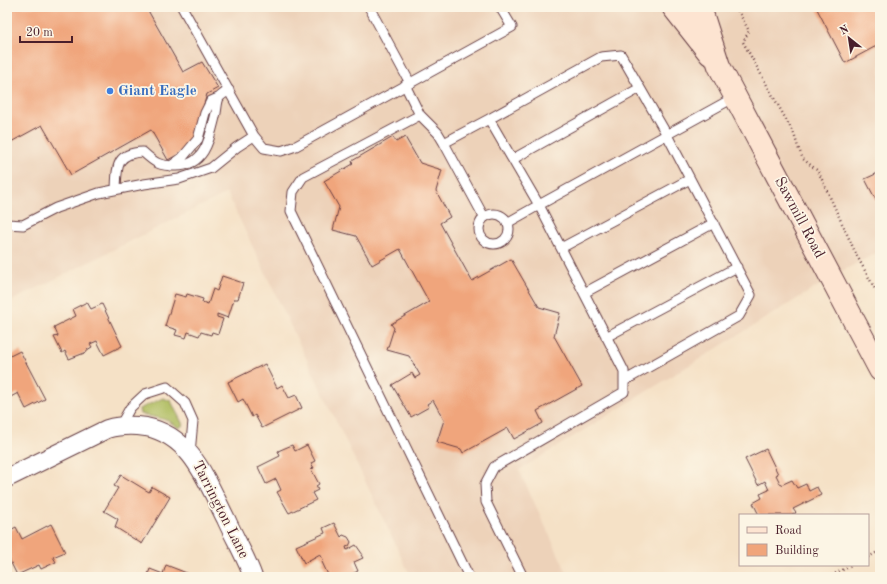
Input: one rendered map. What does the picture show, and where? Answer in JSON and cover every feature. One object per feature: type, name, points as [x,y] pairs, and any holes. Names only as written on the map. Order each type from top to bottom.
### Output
[{"type":"main road","name":"Sawmill Road","points":[[673,7],[719,66],[880,370]]},
{"type":"main road","name":"Sawmill Road","points":[[700,7],[719,66]]},
{"type":"street","name":"Tarrington Lane","points":[[7,478],[96,435],[120,426],[138,426],[156,429],[178,442],[190,453],[204,474],[253,577]]},
{"type":"lane","points":[[182,7],[254,136],[264,148],[281,151],[296,146],[512,27],[500,7]]},
{"type":"lane","points":[[369,7],[408,84],[420,116],[438,133],[484,217]]},
{"type":"lane","points":[[444,143],[601,57],[621,55],[667,135],[751,295],[739,316],[624,382]]},
{"type":"lane","points":[[513,159],[640,88]]},
{"type":"lane","points":[[171,166],[182,158],[198,139],[205,112],[211,101],[220,97],[229,90]]},
{"type":"lane","points":[[116,189],[117,171],[120,159],[131,152],[144,152],[152,160],[164,166],[190,164],[202,156],[207,144],[220,97]]},
{"type":"lane","points":[[507,223],[736,97]]},
{"type":"lane","points":[[420,116],[303,177],[293,192],[291,211],[469,577]]},
{"type":"lane","points":[[489,119],[539,205],[624,371],[624,392],[494,467],[485,484],[486,502],[522,577]]},
{"type":"lane","points":[[7,224],[23,225],[56,208],[99,192],[144,184],[179,180],[211,168],[237,147],[254,136]]},
{"type":"lane","points":[[561,248],[690,179]]},
{"type":"lane","points":[[498,214],[503,217],[507,223],[509,230],[505,239],[501,242],[492,244],[483,240],[479,231],[479,226],[484,217],[498,214]]},
{"type":"lane","points":[[584,293],[714,223]]},
{"type":"lane","points":[[606,337],[737,267]]},
{"type":"lane","points":[[120,426],[130,408],[145,394],[167,387],[185,403],[193,421],[190,453]]},
{"type":"path","points":[[530,7],[532,10],[537,7]]},
{"type":"path","points":[[736,7],[749,31],[743,42],[794,134],[803,159],[818,171],[856,256],[880,298]]},
{"type":"path","points":[[869,556],[880,551]]},
{"type":"path","points":[[828,577],[850,566]]},
{"type":"shaded area","points":[[7,7],[880,7],[880,251],[844,270],[519,470],[569,577],[411,577],[227,193],[7,303]]},
{"type":"green space","points":[[163,398],[171,401],[183,425],[179,428],[167,420],[140,414],[139,409]]},
{"type":"building","name":"Giant Eagle","points":[[7,7],[146,7],[183,72],[202,62],[218,88],[207,94],[191,147],[168,160],[151,130],[71,175],[42,125],[9,143],[7,140]]},
{"type":"building","points":[[821,7],[880,7],[880,44],[845,63],[817,9]]},
{"type":"building","points":[[393,137],[396,142],[405,137],[420,163],[442,170],[436,191],[450,217],[440,223],[472,281],[511,259],[539,307],[560,313],[554,336],[582,386],[537,411],[543,423],[514,439],[508,428],[463,453],[461,449],[437,442],[444,420],[433,400],[427,404],[429,407],[411,417],[392,385],[412,373],[415,378],[420,375],[409,356],[387,350],[394,328],[391,324],[429,302],[400,249],[372,265],[356,236],[333,230],[339,207],[324,181],[353,164],[352,161]]},
{"type":"building","points":[[880,172],[880,208],[865,179]]},
{"type":"building","points":[[222,276],[243,283],[238,299],[234,299],[228,318],[217,314],[217,317],[223,319],[218,334],[212,332],[211,335],[201,332],[199,336],[188,332],[186,338],[175,335],[177,330],[165,326],[175,294],[186,297],[187,294],[203,299],[202,302],[208,304],[213,289],[217,291]]},
{"type":"building","points":[[87,302],[91,309],[102,304],[122,346],[104,355],[97,341],[90,344],[92,347],[87,350],[87,352],[69,359],[65,351],[62,353],[54,337],[58,336],[54,327],[76,316],[73,309]]},
{"type":"building","points":[[20,351],[45,399],[26,409],[18,393],[7,399],[7,360],[9,359],[8,357]]},
{"type":"building","points":[[265,364],[277,388],[282,385],[289,398],[296,395],[302,408],[262,428],[255,415],[252,417],[243,399],[238,402],[228,382]]},
{"type":"building","points":[[292,445],[295,451],[307,445],[315,461],[311,463],[314,468],[311,469],[319,484],[316,486],[318,490],[312,493],[316,500],[289,513],[277,492],[281,490],[276,479],[266,484],[258,467],[280,456],[278,451]]},
{"type":"building","points":[[766,449],[778,474],[776,475],[781,485],[792,480],[797,488],[806,484],[809,491],[817,487],[821,495],[793,509],[796,513],[794,514],[758,514],[753,503],[762,498],[760,494],[769,490],[765,481],[758,485],[745,459]]},
{"type":"building","points":[[121,475],[149,492],[152,487],[170,497],[142,544],[115,527],[118,519],[104,511],[118,488],[114,486]]},
{"type":"building","points":[[334,523],[341,537],[343,535],[348,537],[351,542],[349,546],[346,547],[347,550],[356,545],[363,555],[361,555],[363,558],[354,562],[358,571],[346,577],[329,577],[320,554],[304,563],[296,546],[325,533],[323,528]]},
{"type":"building","points":[[51,524],[65,552],[53,557],[56,562],[41,569],[39,565],[17,575],[7,555],[7,532],[16,527],[22,539]]},
{"type":"building","points":[[166,565],[197,577],[147,577],[150,569],[163,574]]},
{"type":"place","name":"Giant Eagle","points":[[110,91]]}]
